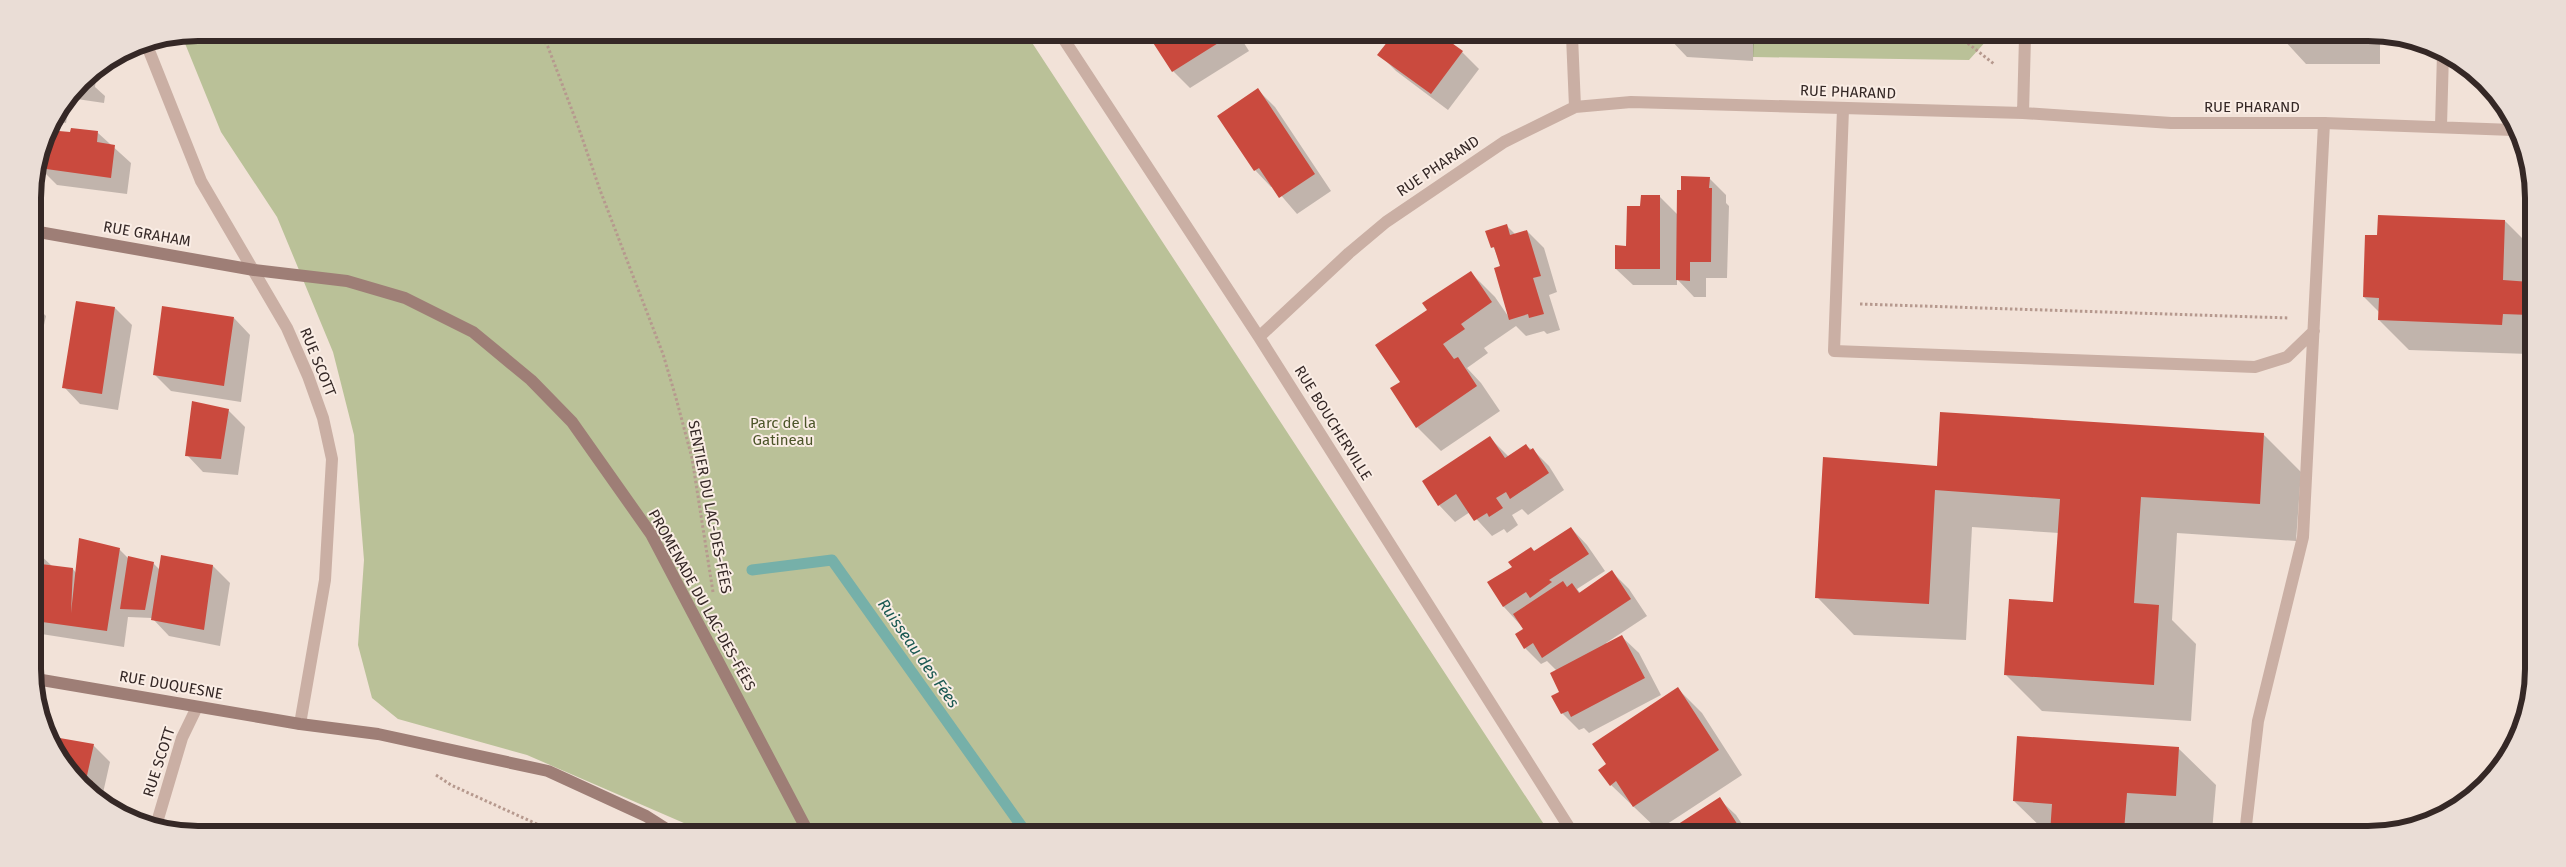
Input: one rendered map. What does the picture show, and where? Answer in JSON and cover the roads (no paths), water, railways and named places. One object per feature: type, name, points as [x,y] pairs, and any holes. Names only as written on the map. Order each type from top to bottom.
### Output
[{"type":"street","points":[[1572,41],[1575,107]]},
{"type":"street","points":[[2024,113],[2025,41]]},
{"type":"street","name":"RUE BOUCHERVILLE","points":[[1064,42],[1260,337],[1568,825]]},
{"type":"street","name":"RUE SCOTT","points":[[149,50],[200,181],[287,328],[308,376],[323,418],[332,459],[325,580],[300,724]]},
{"type":"street","points":[[2441,126],[2443,60]]},
{"type":"street","name":"RUE PHARAND","points":[[1260,337],[1349,253],[1386,222],[1504,142],[1575,107],[1631,102],[2024,113],[2171,123],[2324,123],[2509,130]]},
{"type":"street","points":[[1844,109],[1834,351],[2255,367],[2287,357],[2314,331]]},
{"type":"street","points":[[2246,825],[2258,721],[2303,537],[2324,123]]},
{"type":"street","name":"RUE GRAHAM","points":[[42,233],[254,270]]},
{"type":"street","name":"PROMENADE DU LAC-DES-FÉES","points":[[254,270],[347,281],[405,298],[473,332],[530,380],[572,422],[651,534],[804,826]]},
{"type":"street","name":"RUE DUQUESNE","points":[[42,680],[300,724]]},
{"type":"street","name":"RUE SCOTT","points":[[158,820],[182,738],[197,706]]},
{"type":"street","points":[[300,724],[378,734],[548,771],[646,816],[661,826]]},
{"type":"waterway","name":"Ruisseau des Fées","points":[[752,570],[832,560],[1021,826]]},
{"type":"park label","name":"Parc de la Gatineau","points":[[783,432]]}]
